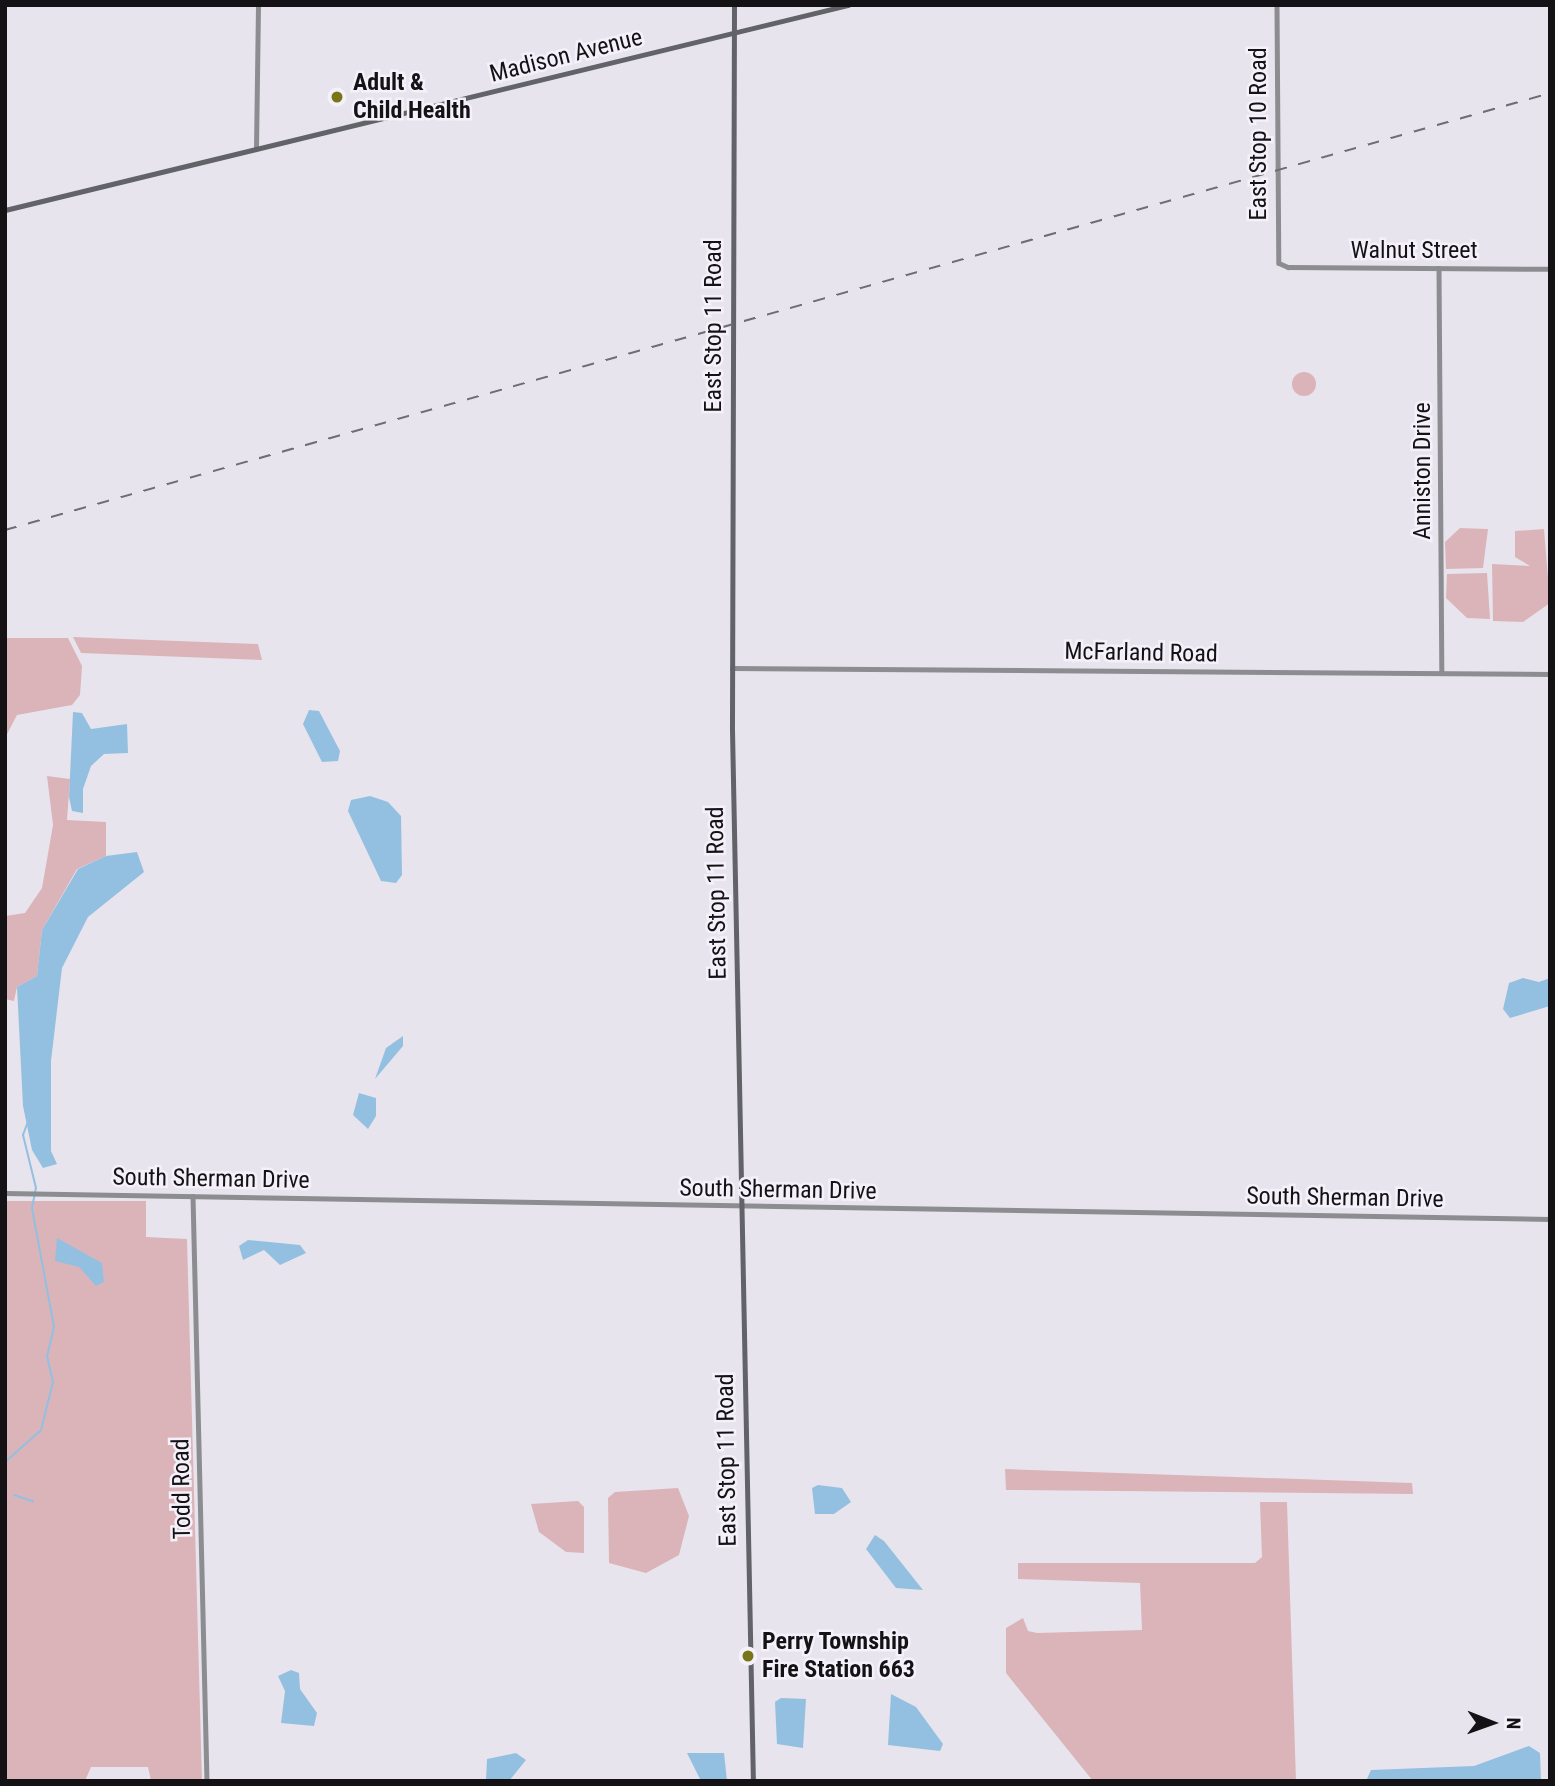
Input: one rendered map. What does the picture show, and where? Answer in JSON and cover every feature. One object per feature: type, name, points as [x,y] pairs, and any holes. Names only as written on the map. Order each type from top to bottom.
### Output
[{"type":"main road","name":"East Stop 11 Road","points":[[734,5],[732,668],[738,1208],[753,1781]]},
{"type":"main road","name":"Madison Avenue","points":[[5,210],[848,5]]},
{"type":"street","points":[[256,149],[258,5]]},
{"type":"street","name":"East Stop 10 Road","points":[[1277,5],[1279,263]]},
{"type":"street","name":"Walnut Street","points":[[1279,263],[1288,267],[1550,269]]},
{"type":"street","name":"Anniston Drive","points":[[1440,268],[1442,673]]},
{"type":"street","name":"McFarland Road","points":[[732,668],[1550,674]]},
{"type":"street","name":"South Sherman Drive","points":[[5,1192],[738,1208],[1550,1219]]},
{"type":"street","name":"Todd Road","points":[[193,1196],[207,1781]]},
{"type":"shaded area","points":[[1304,372],[1313,375],[1316,384],[1313,393],[1304,396],[1295,393],[1292,384],[1295,375]]},
{"type":"shaded area","points":[[1460,528],[1488,529],[1483,568],[1446,569],[1445,542]]},
{"type":"shaded area","points":[[1544,529],[1550,603],[1523,622],[1493,621],[1492,564],[1530,566],[1515,557],[1515,531]]},
{"type":"shaded area","points":[[1487,573],[1490,619],[1467,618],[1446,598],[1447,574]]},
{"type":"shaded area","points":[[73,637],[258,644],[262,660],[81,653]]},
{"type":"shaded area","points":[[5,638],[68,638],[82,666],[80,695],[72,705],[17,715],[5,738]]},
{"type":"shaded area","points":[[47,776],[70,779],[67,820],[106,822],[106,856],[77,869],[42,930],[37,976],[17,987],[14,1001],[5,999],[5,916],[25,913],[42,888],[53,825]]},
{"type":"shaded area","points":[[5,1201],[146,1201],[146,1237],[187,1239],[202,1781],[151,1781],[148,1767],[91,1767],[85,1781],[5,1781]]},
{"type":"shaded area","points":[[1005,1469],[1412,1483],[1413,1494],[1006,1490]]},
{"type":"shaded area","points":[[678,1488],[689,1516],[679,1555],[646,1573],[609,1563],[608,1498],[615,1492]]},
{"type":"shaded area","points":[[578,1501],[584,1507],[584,1553],[566,1552],[539,1532],[531,1504]]},
{"type":"shaded area","points":[[1260,1502],[1287,1502],[1296,1781],[1093,1781],[1006,1673],[1006,1628],[1023,1618],[1028,1631],[1037,1633],[1142,1630],[1140,1583],[1018,1579],[1018,1563],[1255,1563],[1262,1557]]},
{"type":"water","points":[[309,710],[319,711],[340,751],[338,761],[322,762],[303,724]]},
{"type":"water","points":[[73,712],[82,713],[91,729],[127,724],[128,753],[104,754],[91,766],[83,789],[83,813],[72,811],[69,797]]},
{"type":"water","points":[[370,796],[388,802],[401,816],[402,875],[396,883],[381,881],[348,811],[351,800]]},
{"type":"water","points":[[137,852],[144,872],[88,917],[62,968],[51,1061],[51,1151],[57,1164],[43,1168],[32,1150],[23,1106],[17,987],[37,976],[42,930],[78,869],[106,856]]},
{"type":"water","points":[[1523,978],[1539,982],[1550,978],[1550,1006],[1510,1018],[1503,1009],[1509,983]]},
{"type":"water","points":[[403,1036],[403,1046],[375,1079],[386,1048]]},
{"type":"water","points":[[359,1093],[376,1098],[376,1116],[368,1129],[353,1115]]},
{"type":"water","points":[[57,1238],[102,1263],[104,1282],[96,1286],[79,1267],[55,1261]]},
{"type":"water","points":[[248,1240],[300,1245],[306,1253],[280,1265],[264,1250],[243,1260],[239,1246]]},
{"type":"water","points":[[818,1485],[842,1488],[851,1502],[834,1514],[815,1514],[812,1488]]},
{"type":"water","points":[[875,1535],[884,1541],[923,1590],[896,1588],[866,1549]]},
{"type":"water","points":[[291,1670],[299,1673],[300,1689],[317,1713],[314,1726],[281,1723],[285,1691],[278,1676]]},
{"type":"water","points":[[891,1694],[916,1707],[943,1744],[940,1751],[888,1745]]},
{"type":"water","points":[[781,1698],[806,1699],[803,1748],[777,1744],[775,1702]]},
{"type":"water","points":[[1529,1746],[1540,1753],[1541,1781],[1366,1781],[1371,1770],[1474,1766]]},
{"type":"water","points":[[516,1753],[526,1760],[509,1781],[486,1781],[487,1759]]},
{"type":"water","points":[[687,1753],[724,1753],[727,1781],[701,1781]]},
{"type":"waterway","points":[[5,1462],[41,1430],[53,1382],[47,1357],[54,1327],[32,1208],[36,1188],[23,1135],[27,1124]]},
{"type":"waterway","points":[[14,1495],[33,1501]]},
{"type":"railway","points":[[5,530],[1550,93]]},
{"type":"place","name":"Adult & Child Health","points":[[337,97]]},
{"type":"place","name":"Perry Township Fire Station 663","points":[[748,1656]]}]
